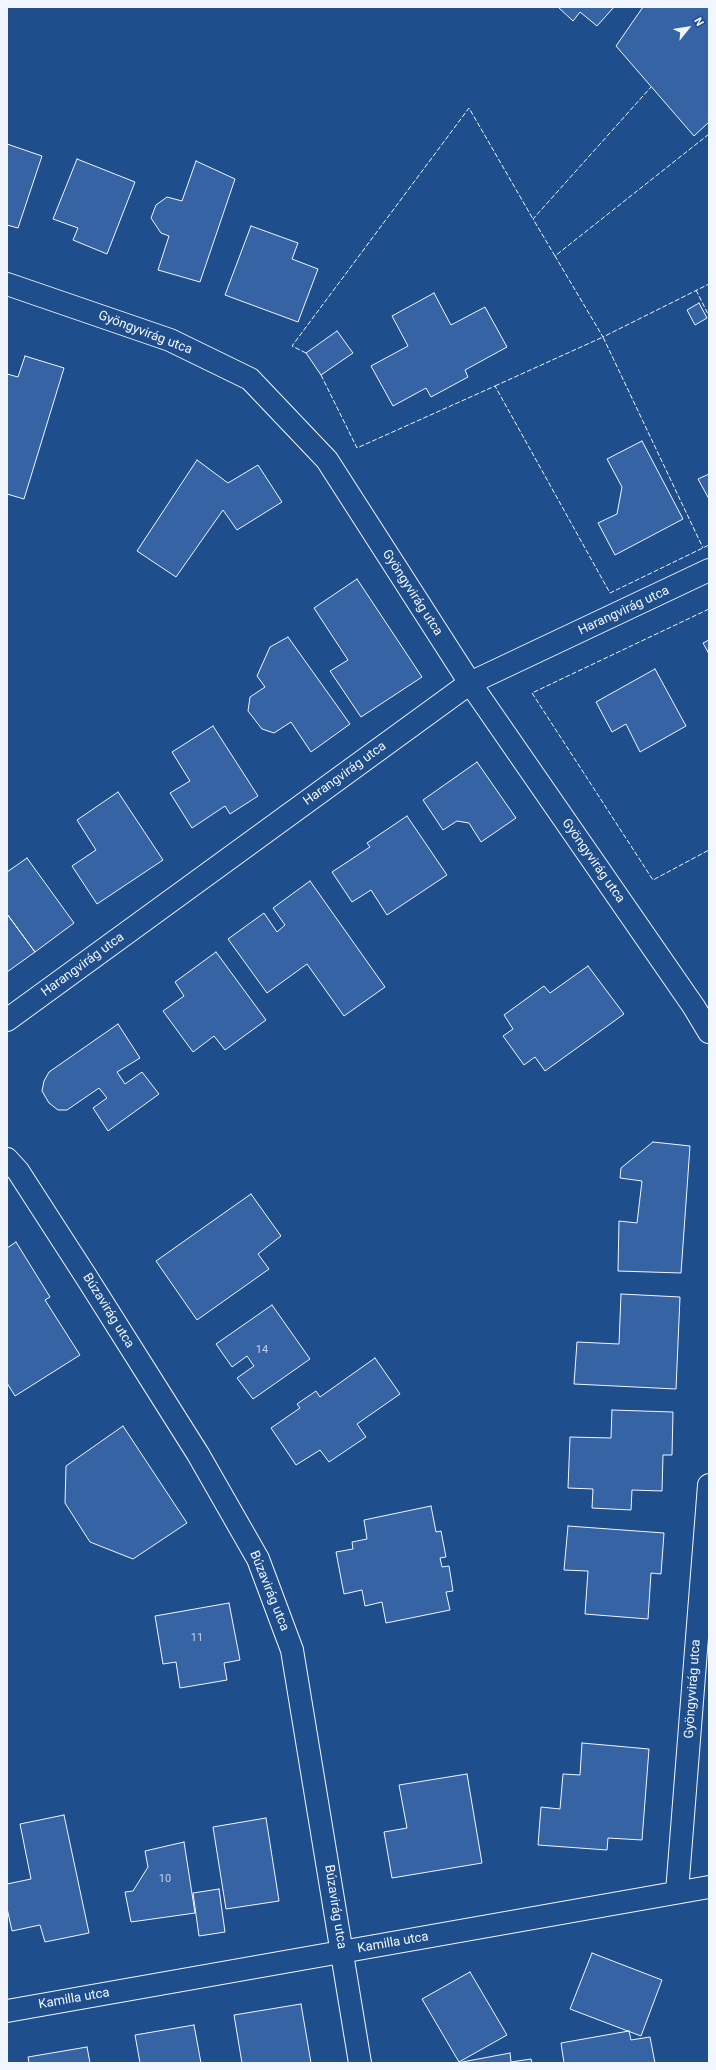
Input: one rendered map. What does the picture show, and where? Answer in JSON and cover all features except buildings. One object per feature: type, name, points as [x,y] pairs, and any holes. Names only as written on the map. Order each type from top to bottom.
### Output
[{"type":"street","name":"Gyöngyvirág utca","points":[[7,284],[170,340],[250,380],[327,460],[470,683],[694,1007],[709,1032]]},
{"type":"street","name":"Harangvirág utca","points":[[7,1020],[470,683],[709,570]]},
{"type":"street","name":"Búzavirág utca","points":[[7,1159],[18,1171],[96,1291],[198,1454],[258,1559],[292,1650],[360,2063]]},
{"type":"street","name":"Gyöngyvirág utca","points":[[677,1892],[709,1485]]},
{"type":"street","name":"Kamilla utca","points":[[7,2011],[709,1887]]},
{"type":"fence","points":[[555,256],[533,219],[651,87]]},
{"type":"fence","points":[[306,353],[292,346],[469,108],[533,219]]},
{"type":"fence","points":[[709,134],[555,256],[603,337],[709,284]]},
{"type":"fence","points":[[696,290],[709,316]]},
{"type":"fence","points":[[495,386],[603,337],[703,548]]},
{"type":"fence","points":[[321,375],[357,448],[495,386],[610,593],[709,545]]},
{"type":"fence","points":[[709,609],[532,693],[653,880],[709,850]]}]
